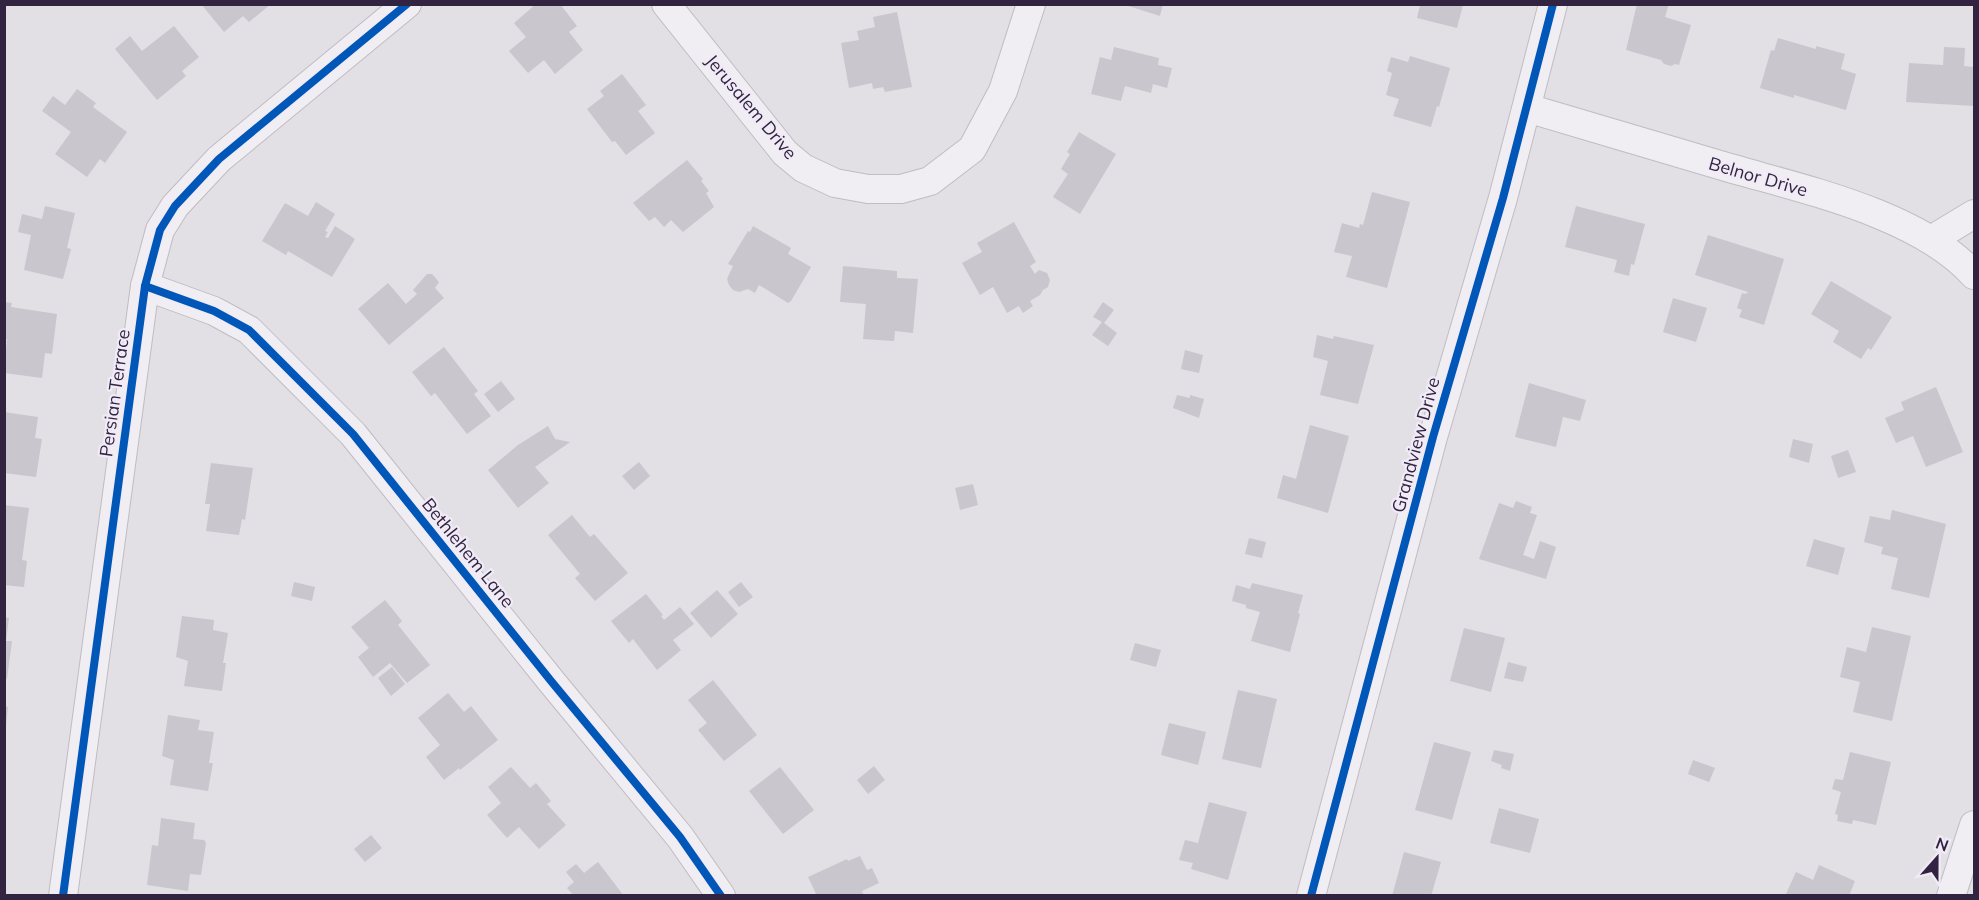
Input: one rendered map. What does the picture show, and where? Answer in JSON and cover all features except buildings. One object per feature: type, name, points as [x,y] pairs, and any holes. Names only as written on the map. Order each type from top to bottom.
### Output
[{"type":"street","name":"Persian Terrace","points":[[63,896],[145,286],[160,230],[175,206],[219,159],[407,4]]},
{"type":"street","name":"Jerusalem Drive","points":[[666,4],[784,153],[803,168],[835,183],[868,189],[901,189],[930,181],[972,149],[1003,91],[1031,4]]},
{"type":"street","name":"Grandview Drive","points":[[1311,896],[1433,436],[1527,108],[1553,4]]},
{"type":"street","name":"Belnor Drive","points":[[1527,108],[1870,209],[1931,240],[1964,263],[1974,274]]},
{"type":"street","points":[[1931,240],[1974,214]]},
{"type":"street","name":"Bethlehem Lane","points":[[145,286],[214,311],[249,330],[353,434],[551,681],[680,837],[722,896]]},
{"type":"street","points":[[1951,896],[1974,825]]},
{"type":"cycle path","points":[[63,896],[145,286],[160,230],[175,206],[219,159],[407,4]]},
{"type":"cycle path","points":[[1311,896],[1433,437],[1503,198],[1553,4]]},
{"type":"cycle path","points":[[145,286],[214,311],[249,330],[353,434],[551,681],[680,837],[721,896]]}]
